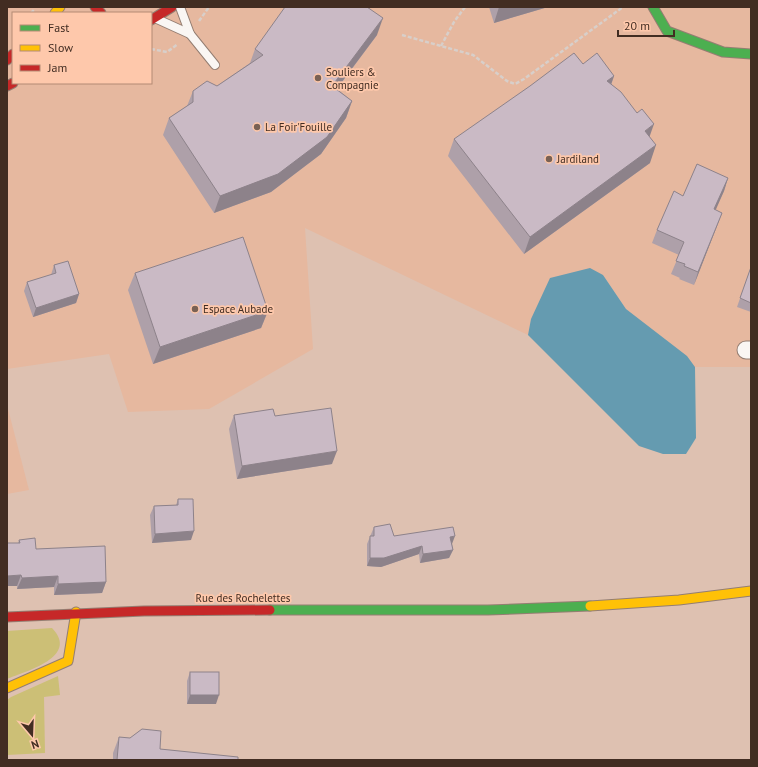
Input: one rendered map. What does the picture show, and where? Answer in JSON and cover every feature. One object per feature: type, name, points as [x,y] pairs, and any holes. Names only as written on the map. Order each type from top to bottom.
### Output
[{"type":"street","points":[[153,19],[172,7]]},
{"type":"street","points":[[653,7],[667,31],[723,52],[751,54]]},
{"type":"street","name":"Rue des Rochelettes","points":[[7,617],[76,612],[187,610],[480,611],[605,606],[704,598],[751,591]]},
{"type":"street","points":[[7,688],[68,661],[72,648],[73,626],[76,612]]},
{"type":"lane","points":[[180,7],[190,34],[215,65]]},
{"type":"lane","points":[[153,19],[190,34]]},
{"type":"path","points":[[402,35],[473,54],[507,81],[515,84],[524,80],[622,7]]},
{"type":"path","points":[[441,46],[454,22],[465,8]]},
{"type":"shaded area","points":[[7,7],[751,7],[751,367],[695,367],[686,356],[626,309],[603,275],[531,319],[528,335],[305,228],[313,349],[209,409],[128,412],[109,354],[7,369]]},
{"type":"shaded area","points":[[7,405],[29,490],[7,494]]},
{"type":"shaded area","points":[[52,628],[59,638],[59,647],[55,655],[37,667],[7,679],[7,631]]},
{"type":"shaded area","points":[[58,676],[60,695],[44,697],[45,753],[7,755],[7,700]]},
{"type":"water","points":[[590,268],[603,275],[626,309],[687,356],[695,367],[696,438],[686,454],[663,454],[639,446],[528,335],[531,319],[550,278]]},
{"type":"building","points":[[285,7],[367,7],[383,18],[332,86],[352,101],[327,137],[278,174],[220,196],[169,118],[193,102],[193,91],[207,81],[217,86],[263,55],[255,49]]},
{"type":"building","name":"Jardiland","points":[[574,53],[583,64],[597,53],[614,76],[607,81],[621,92],[637,113],[642,109],[654,124],[645,131],[656,145],[530,237],[454,139]]},
{"type":"building","points":[[697,164],[728,178],[714,209],[722,213],[698,272],[684,266],[685,264],[676,261],[684,242],[657,230],[674,191],[683,196]]},
{"type":"building","name":"Espace Aubade","points":[[243,237],[268,311],[160,347],[135,273]]},
{"type":"building","points":[[68,261],[79,294],[36,308],[27,282],[56,273],[54,265]]},
{"type":"building","points":[[751,267],[751,303],[740,298]]},
{"type":"building","points":[[331,408],[337,451],[242,466],[234,415],[273,409],[275,416]]},
{"type":"building","points":[[178,499],[193,499],[194,531],[155,534],[154,506],[178,505]]},
{"type":"building","points":[[390,524],[394,536],[453,527],[455,536],[450,537],[453,550],[423,554],[422,546],[384,558],[370,558],[370,536],[374,536],[374,527]]},
{"type":"building","points":[[35,538],[36,549],[105,546],[106,582],[58,584],[58,576],[22,578],[21,575],[7,576],[7,543],[20,543],[19,540]]},
{"type":"building","points":[[190,672],[219,672],[219,695],[190,695]]},
{"type":"building","points":[[142,729],[161,731],[160,749],[238,757],[238,760],[117,760],[119,737],[130,738]]},
{"type":"traffic: fast","points":[[653,7],[667,31],[723,52],[751,54]]},
{"type":"traffic: fast","points":[[270,610],[488,610],[590,606]]},
{"type":"traffic: slow","points":[[56,12],[60,7]]},
{"type":"traffic: slow","points":[[590,606],[679,600],[751,591]]},
{"type":"traffic: slow","points":[[7,688],[68,661],[76,612]]},
{"type":"traffic: jam","points":[[95,7],[100,12]]},
{"type":"traffic: jam","points":[[152,19],[172,7]]},
{"type":"traffic: jam","points":[[7,60],[12,55]]},
{"type":"traffic: jam","points":[[7,86],[12,84]]},
{"type":"traffic: jam","points":[[7,617],[144,611],[270,610]]},
{"type":"place","name":"Souliers & Compagnie","points":[[318,78]]},
{"type":"place","name":"La Foir'Fouille","points":[[257,127]]},
{"type":"place","name":"Jardiland","points":[[549,159]]},
{"type":"place","name":"Espace Aubade","points":[[195,309]]}]
